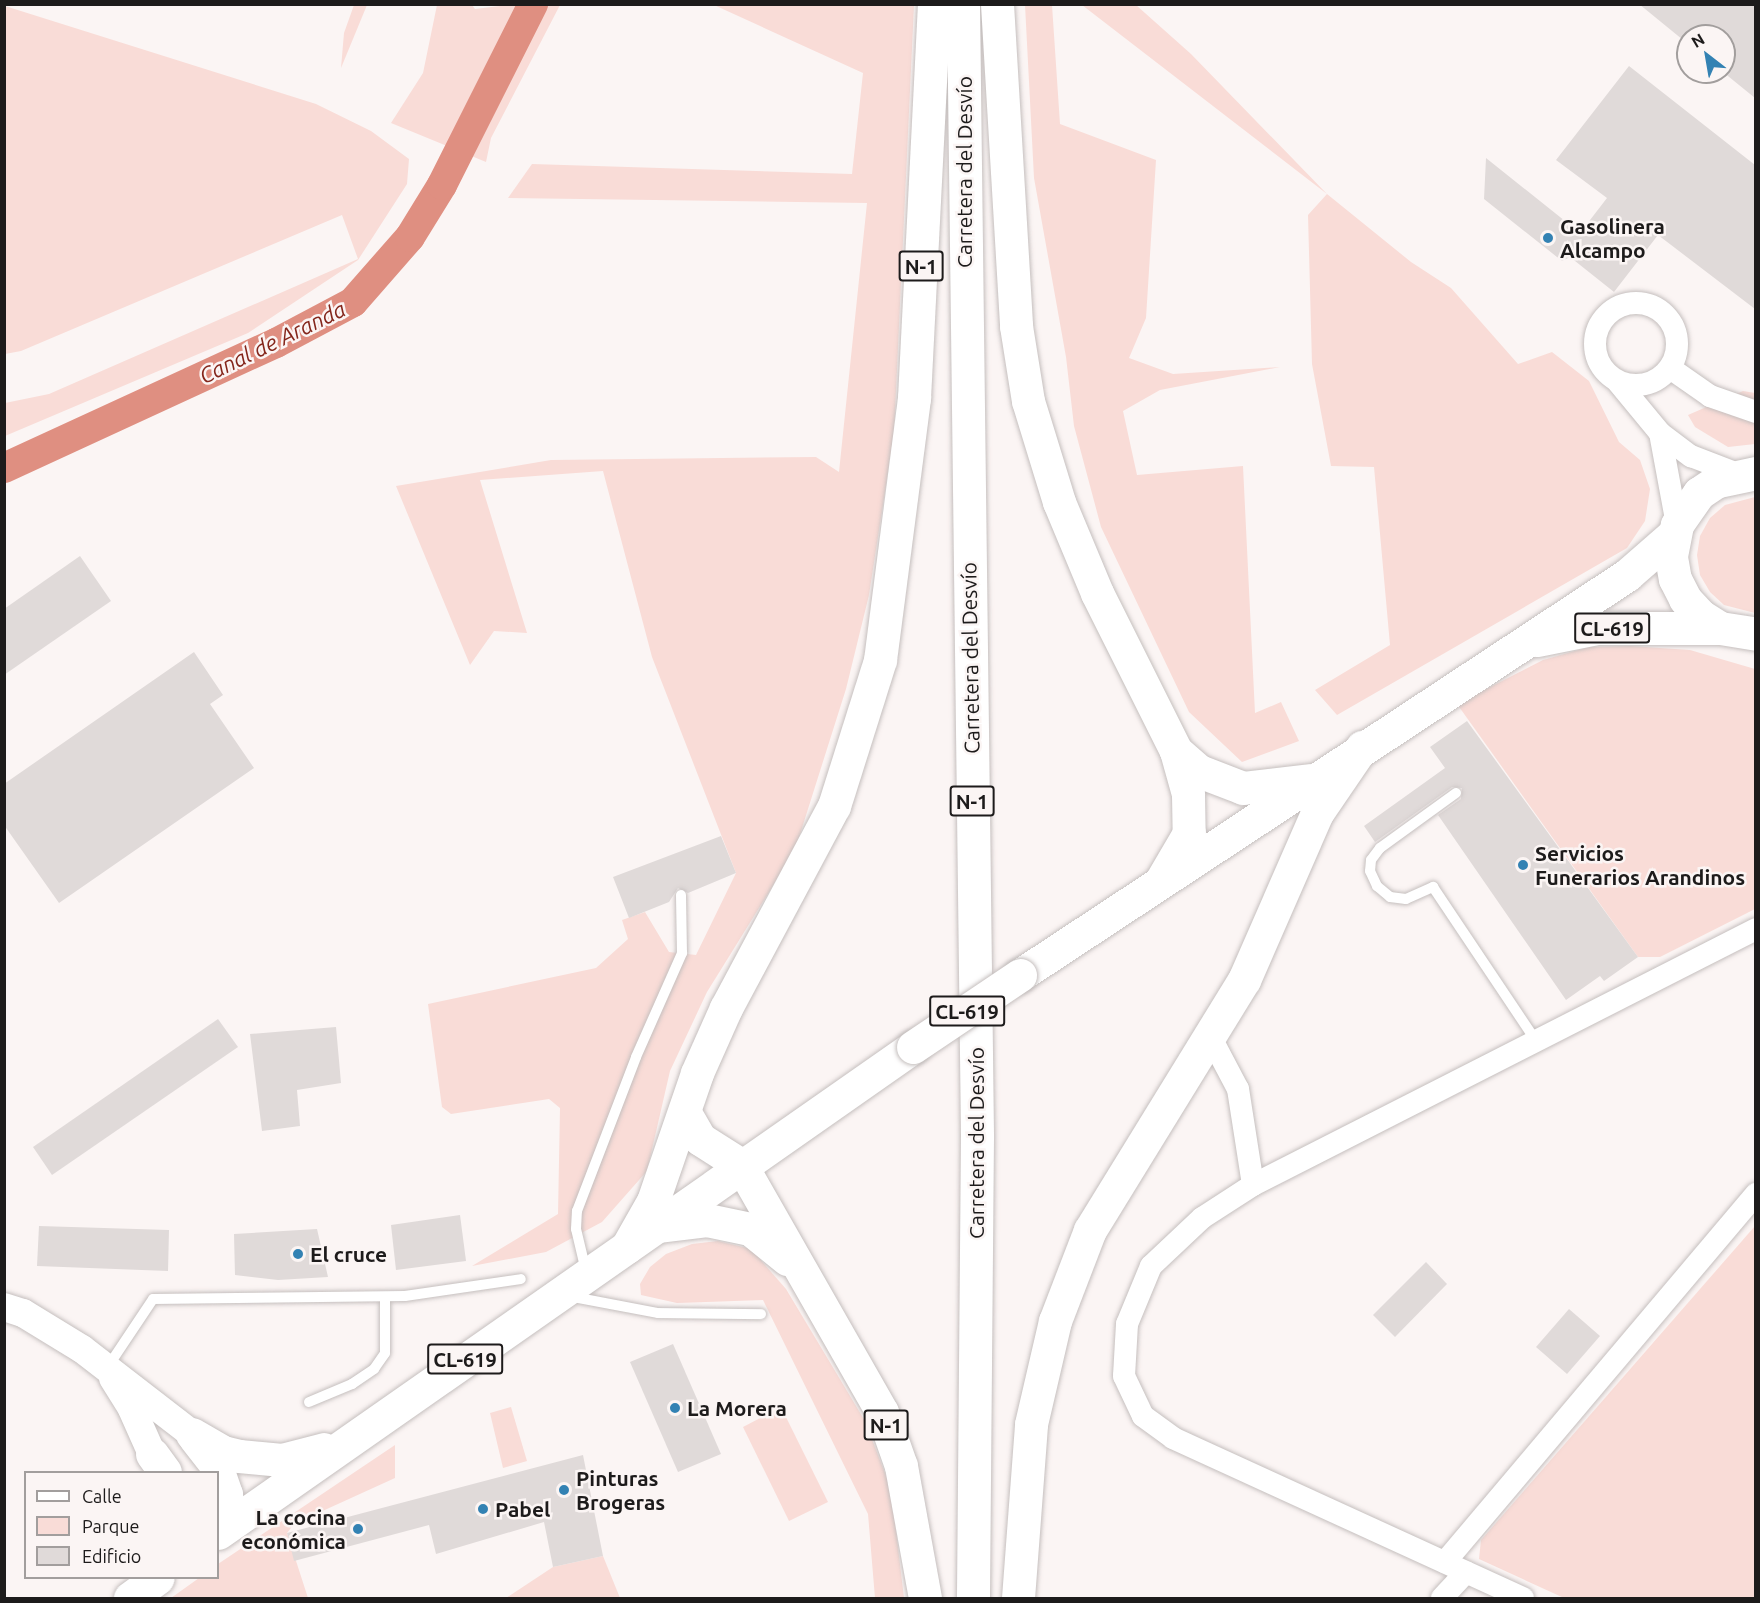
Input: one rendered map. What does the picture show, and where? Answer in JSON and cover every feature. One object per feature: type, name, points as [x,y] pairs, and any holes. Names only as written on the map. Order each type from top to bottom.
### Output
[{"type":"main road","name":"N-1","points":[[627,1247],[653,1201],[684,1113],[726,1008],[834,806],[880,660],[915,398],[934,4]]},
{"type":"main road","name":"Carretera del Desvío","points":[[963,4],[977,1136],[973,1599]]},
{"type":"main road","points":[[997,4],[1016,326],[1028,401],[1059,502],[1097,593],[1176,751],[1188,794],[1189,833],[1161,881]]},
{"type":"main road","name":"CL-619","points":[[221,1526],[343,1444],[913,1047],[1311,780],[1627,575],[1676,530],[1699,493],[1747,473]]},
{"type":"main road","name":"CL-619","points":[[1676,530],[1671,557],[1680,589],[1701,616],[1741,635]]},
{"type":"main road","name":"CL-619","points":[[1507,651],[1556,633],[1597,628],[1741,635]]},
{"type":"main road","points":[[1018,1599],[1031,1424],[1055,1321],[1090,1230],[1244,980],[1317,813],[1362,747]]},
{"type":"main road","points":[[1176,751],[1199,771],[1243,788],[1311,780]]},
{"type":"main road","name":"N-1","points":[[684,1113],[700,1139],[741,1165],[882,1412],[901,1466],[926,1599]]},
{"type":"main road","points":[[657,1226],[707,1220],[750,1229],[800,1269]]},
{"type":"main road","points":[[192,1434],[223,1452],[282,1460],[343,1444]]},
{"type":"main road","points":[[192,1434],[218,1471]]},
{"type":"main road","points":[[219,1474],[226,1494],[221,1526]]},
{"type":"main road","points":[[134,1591],[156,1579]]},
{"type":"street","points":[[1676,530],[1653,425],[1649,393],[1664,374],[1678,341],[1675,327],[1656,307],[1629,302],[1606,315],[1594,339],[1600,364],[1653,425],[1691,456],[1747,473]]},
{"type":"street","points":[[1617,381],[1645,385],[1664,374]]},
{"type":"street","points":[[1664,374],[1710,396],[1755,412]]},
{"type":"street","points":[[1523,1599],[1173,1438],[1143,1416],[1124,1376],[1126,1335],[1151,1266],[1202,1218],[1253,1185],[1755,929]]},
{"type":"street","points":[[1210,1036],[1238,1089],[1253,1185]]},
{"type":"street","points":[[1445,1562],[1755,1194]]},
{"type":"street","points":[[4,1307],[33,1319],[107,1369],[192,1434]]},
{"type":"street","points":[[107,1369],[132,1409],[157,1466]]},
{"type":"street","points":[[1442,1599],[1467,1572]]},
{"type":"lane","points":[[1456,793],[1380,848],[1371,860],[1370,871],[1377,886],[1390,897],[1406,899],[1433,887],[1536,1041]]},
{"type":"lane","points":[[587,1274],[576,1229],[577,1212],[588,1175],[682,953],[681,895]]},
{"type":"lane","points":[[107,1369],[153,1299],[385,1297],[458,1291],[521,1279]]},
{"type":"lane","points":[[558,1294],[658,1314],[761,1314]]},
{"type":"lane","points":[[309,1402],[352,1384],[374,1369],[385,1353],[385,1297]]},
{"type":"green space","points":[[515,4],[560,5],[491,138],[486,162],[391,123],[423,73],[437,5],[472,5],[475,9]]},
{"type":"green space","points":[[354,5],[367,5],[341,68],[344,33]]},
{"type":"green space","points":[[714,5],[914,5],[894,433],[869,595],[846,689],[795,850],[707,992],[670,1071],[647,1171],[602,1222],[546,1252],[472,1266],[558,1214],[560,1108],[549,1099],[451,1114],[442,1107],[428,1004],[596,968],[628,939],[622,920],[645,912],[669,952],[696,955],[736,873],[652,657],[603,471],[480,480],[527,633],[494,631],[470,665],[396,486],[551,460],[816,457],[839,472],[867,203],[508,198],[532,164],[852,174],[863,73]]},
{"type":"green space","points":[[1025,5],[1052,5],[1060,124],[1156,160],[1146,318],[1129,358],[1173,374],[1280,367],[1160,390],[1123,411],[1137,475],[1243,466],[1255,713],[1281,702],[1299,741],[1242,762],[1189,712],[1101,527],[1074,426],[1066,357],[1034,178]]},
{"type":"green space","points":[[1082,5],[1136,5],[1191,54],[1327,194]]},
{"type":"green space","points":[[5,6],[316,104],[371,131],[409,159],[407,184],[358,260],[248,333],[5,436],[5,403],[49,394],[358,259],[342,215],[21,351],[5,354]]},
{"type":"green space","points":[[1327,194],[1411,262],[1451,288],[1518,364],[1552,352],[1589,381],[1619,442],[1640,460],[1650,489],[1645,521],[1627,548],[1337,715],[1315,690],[1390,645],[1374,467],[1331,466],[1312,364],[1308,215]]},
{"type":"green space","points":[[1743,391],[1755,393],[1755,444],[1728,447],[1695,427],[1688,415]]},
{"type":"green space","points":[[1756,497],[1755,613],[1724,605],[1710,592],[1700,575],[1697,555],[1700,536],[1710,518],[1725,505]]},
{"type":"green space","points":[[1630,646],[1690,650],[1755,669],[1755,909],[1660,957],[1638,957],[1457,704],[1543,660],[1589,647]]},
{"type":"green space","points":[[1755,1226],[1755,1598],[1564,1598],[1479,1559],[1481,1540]]},
{"type":"green space","points":[[718,1241],[751,1249],[786,1289],[865,1421],[891,1489],[904,1598],[875,1598],[868,1514],[763,1300],[677,1303],[641,1295],[640,1284],[650,1267],[666,1254],[692,1244]]},
{"type":"green space","points":[[511,1407],[527,1461],[503,1468],[490,1413]]},
{"type":"green space","points":[[781,1407],[828,1502],[789,1521],[743,1427]]},
{"type":"green space","points":[[395,1445],[395,1478],[294,1524],[287,1533],[308,1598],[171,1598],[198,1579],[219,1579],[219,1563]]},
{"type":"green space","points":[[603,1556],[620,1598],[506,1598],[553,1567]]},
{"type":"building","points":[[1639,4],[1755,4],[1755,98],[1736,83],[1736,24],[1676,24],[1676,34]]},
{"type":"building","points":[[1629,66],[1755,165],[1755,309],[1658,235],[1614,292],[1570,257],[1562,261],[1484,199],[1486,158],[1580,233],[1607,198],[1556,160]]},
{"type":"building","points":[[80,556],[111,601],[4,675],[4,609]]},
{"type":"building","points":[[194,652],[223,695],[210,704],[254,768],[59,903],[4,825],[4,784]]},
{"type":"building","name":"Servicios Funerarios Arandinos","points":[[1467,721],[1638,957],[1604,981],[1600,976],[1566,1000],[1438,815],[1461,799],[1462,788],[1452,787],[1375,842],[1364,826],[1445,768],[1430,747]]},
{"type":"building","points":[[721,836],[736,873],[688,893],[678,888],[669,902],[629,918],[613,877]]},
{"type":"building","points":[[218,1019],[238,1047],[52,1175],[33,1147]]},
{"type":"building","points":[[336,1027],[341,1083],[297,1090],[300,1126],[262,1131],[250,1034]]},
{"type":"building","points":[[460,1215],[466,1261],[396,1270],[391,1225]]},
{"type":"building","points":[[39,1226],[169,1230],[168,1271],[37,1266]]},
{"type":"building","points":[[317,1229],[328,1277],[278,1280],[235,1275],[234,1234]]},
{"type":"building","points":[[1426,1262],[1447,1284],[1395,1337],[1373,1315]]},
{"type":"building","points":[[1569,1309],[1600,1336],[1567,1374],[1536,1347]]},
{"type":"building","name":"La Morera","points":[[673,1344],[721,1454],[678,1472],[630,1362]]},
{"type":"building","points":[[583,1455],[603,1556],[553,1567],[544,1522],[436,1554],[429,1525],[294,1561],[287,1533]]},
{"type":"waterway","name":"Canal de Aranda","points":[[4,468],[276,343],[353,302],[410,237],[442,185],[533,4]]},
{"type":"place","name":"Gasolinera Alcampo","points":[[1548,238]]},
{"type":"place","name":"Servicios Funerarios Arandinos","points":[[1523,865]]},
{"type":"place","name":"El cruce","points":[[298,1254]]},
{"type":"place","name":"La Morera","points":[[675,1408]]},
{"type":"place","name":"Pinturas Brogeras","points":[[564,1490]]},
{"type":"place","name":"Pabel","points":[[483,1509]]},
{"type":"place","name":"La cocina económica","points":[[358,1529]]}]
